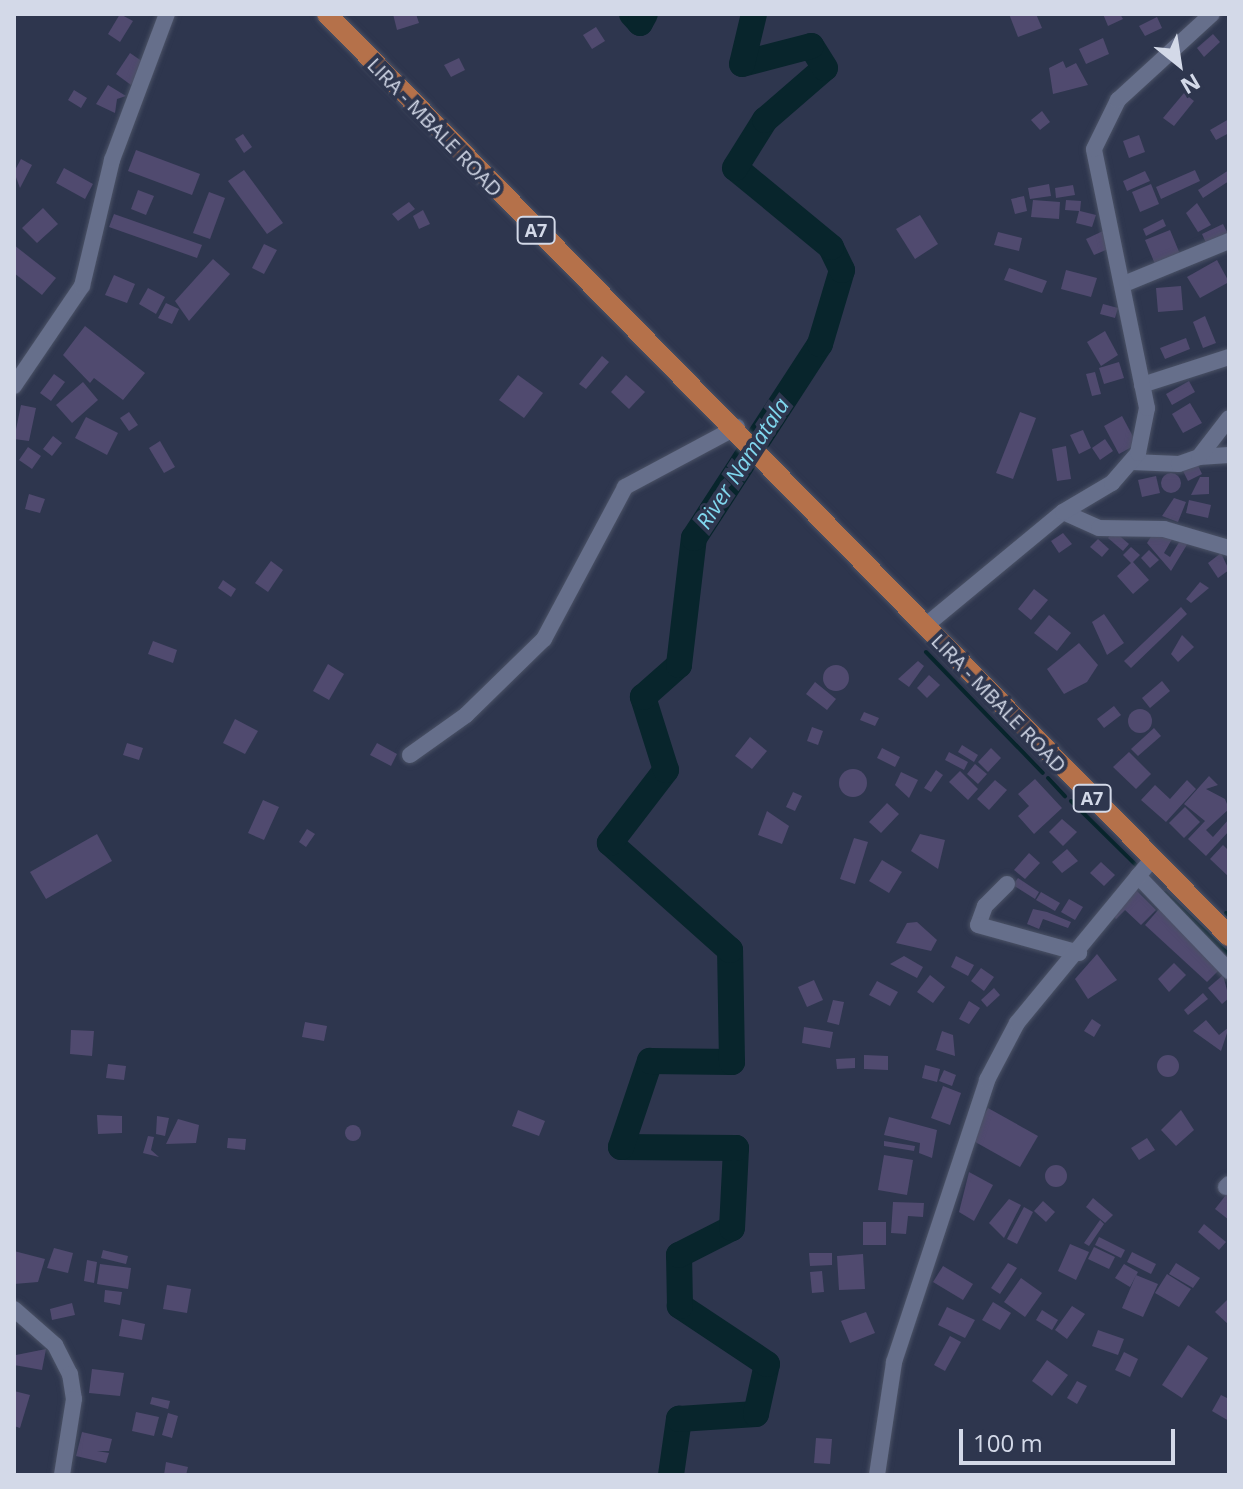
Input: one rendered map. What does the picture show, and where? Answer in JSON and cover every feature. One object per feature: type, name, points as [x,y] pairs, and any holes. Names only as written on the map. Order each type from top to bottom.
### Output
[{"type":"main road","name":"LIRA - MBALE ROAD","points":[[327,14],[743,434],[925,626],[1229,936]]},
{"type":"street","points":[[14,386],[82,286],[112,160],[167,14]]},
{"type":"street","points":[[925,626],[1063,512],[1132,462],[1146,422],[1124,284],[1096,180],[1098,134],[1118,100],[1212,14]]},
{"type":"street","points":[[1124,284],[1229,241]]},
{"type":"street","points":[[1142,385],[1229,357]]},
{"type":"street","points":[[1199,457],[1229,418]]},
{"type":"street","points":[[410,755],[466,715],[544,639],[625,487],[743,434]]},
{"type":"street","points":[[1132,462],[1179,464],[1199,457],[1229,455]]},
{"type":"street","points":[[1063,512],[1099,528],[1164,529],[1229,548]]},
{"type":"street","points":[[877,1475],[894,1362],[987,1080],[1017,1023],[1079,953],[1152,859]]},
{"type":"street","points":[[1138,876],[1229,971]]},
{"type":"street","points":[[1007,884],[985,906],[978,925],[1079,953]]},
{"type":"street","points":[[14,1309],[55,1345],[70,1374],[74,1399],[62,1475]]},
{"type":"building","points":[[120,14],[133,21],[120,42],[108,34]]},
{"type":"building","points":[[393,14],[416,14],[419,23],[397,30]]},
{"type":"building","points":[[1009,14],[1036,14],[1042,28],[1018,37]]},
{"type":"building","points":[[1103,14],[1120,14],[1123,19],[1108,26]]},
{"type":"building","points":[[1157,17],[1162,28],[1145,36],[1139,26]]},
{"type":"building","points":[[596,27],[605,41],[592,49],[583,35]]},
{"type":"building","points":[[1213,34],[1220,42],[1204,57],[1197,48]]},
{"type":"building","points":[[1103,38],[1109,54],[1086,64],[1079,49]]},
{"type":"building","points":[[130,53],[146,64],[131,85],[116,74]]},
{"type":"building","points":[[459,58],[465,70],[451,77],[444,65]]},
{"type":"building","points":[[1063,61],[1066,68],[1076,63],[1088,85],[1053,94],[1049,68]]},
{"type":"building","points":[[108,85],[126,96],[117,99],[115,113],[96,104]]},
{"type":"building","points":[[74,90],[87,98],[81,108],[68,100]]},
{"type":"building","points":[[1184,93],[1194,101],[1174,126],[1163,118]]},
{"type":"building","points":[[1042,111],[1050,122],[1040,130],[1031,120]]},
{"type":"building","points":[[1229,119],[1229,133],[1216,140],[1210,130]]},
{"type":"building","points":[[243,134],[252,147],[244,153],[235,139]]},
{"type":"building","points":[[1139,135],[1145,152],[1129,158],[1123,141]]},
{"type":"building","points":[[136,150],[200,174],[192,195],[128,171]]},
{"type":"building","points":[[21,159],[32,165],[20,188],[14,172]]},
{"type":"building","points":[[64,168],[93,184],[85,199],[56,183]]},
{"type":"building","points":[[244,170],[283,223],[267,234],[228,181]]},
{"type":"building","points":[[1195,170],[1200,181],[1161,199],[1156,187]]},
{"type":"building","points":[[1229,170],[1229,181],[1203,198],[1198,190]]},
{"type":"building","points":[[1145,171],[1150,181],[1127,191],[1123,181]]},
{"type":"building","points":[[1049,184],[1051,196],[1030,199],[1028,188]]},
{"type":"building","points":[[1151,184],[1159,204],[1140,212],[1132,192]]},
{"type":"building","points":[[1073,185],[1075,195],[1056,198],[1055,188]]},
{"type":"building","points":[[138,190],[154,196],[146,215],[131,209]]},
{"type":"building","points":[[209,192],[225,198],[210,239],[193,233]]},
{"type":"building","points":[[1024,196],[1027,211],[1015,214],[1011,199]]},
{"type":"building","points":[[1033,200],[1060,202],[1059,219],[1031,217]]},
{"type":"building","points":[[1066,200],[1081,201],[1080,211],[1096,215],[1092,227],[1076,223],[1079,211],[1065,210]]},
{"type":"building","points":[[409,202],[415,209],[398,221],[392,214]]},
{"type":"building","points":[[1197,203],[1211,225],[1198,232],[1186,213]]},
{"type":"building","points":[[43,208],[58,224],[37,243],[22,228]]},
{"type":"building","points":[[423,210],[430,224],[419,229],[413,216]]},
{"type":"building","points":[[114,214],[202,245],[197,258],[109,227]]},
{"type":"building","points":[[920,215],[938,244],[915,259],[896,229]]},
{"type":"building","points":[[1163,219],[1166,226],[1146,236],[1143,229]]},
{"type":"building","points":[[1223,224],[1228,234],[1207,245],[1202,234]]},
{"type":"building","points":[[1105,230],[1113,247],[1094,255],[1086,239]]},
{"type":"building","points":[[1170,230],[1180,254],[1155,264],[1145,240]]},
{"type":"building","points":[[998,232],[1022,238],[1019,251],[994,245]]},
{"type":"building","points":[[264,244],[277,250],[264,274],[252,268]]},
{"type":"building","points":[[14,245],[56,278],[42,295],[14,273]]},
{"type":"building","points":[[213,259],[230,274],[189,321],[175,301]]},
{"type":"building","points":[[1217,260],[1229,282],[1200,298],[1187,277]]},
{"type":"building","points":[[1009,268],[1047,281],[1042,293],[1004,280]]},
{"type":"building","points":[[1066,270],[1097,278],[1091,297],[1061,289]]},
{"type":"building","points":[[114,275],[135,284],[127,303],[105,295]]},
{"type":"building","points":[[1181,286],[1183,310],[1158,312],[1156,288]]},
{"type":"building","points":[[148,288],[165,297],[156,314],[139,304]]},
{"type":"building","points":[[166,303],[179,309],[172,324],[158,318]]},
{"type":"building","points":[[1103,304],[1118,308],[1115,318],[1100,314]]},
{"type":"building","points":[[1205,316],[1216,343],[1203,348],[1193,322]]},
{"type":"building","points":[[85,326],[145,373],[123,400],[94,378],[90,383],[63,355]]},
{"type":"building","points":[[1105,331],[1118,355],[1101,366],[1087,342]]},
{"type":"building","points":[[1186,338],[1190,349],[1165,359],[1160,348]]},
{"type":"building","points":[[602,356],[609,362],[586,389],[579,384]]},
{"type":"building","points":[[1119,362],[1124,378],[1104,384],[1099,368]]},
{"type":"building","points":[[1095,372],[1101,394],[1092,396],[1086,374]]},
{"type":"building","points":[[54,374],[65,382],[51,401],[40,393]]},
{"type":"building","points":[[518,375],[543,393],[524,418],[499,400]]},
{"type":"building","points":[[626,375],[645,392],[629,409],[611,392]]},
{"type":"building","points":[[1189,381],[1195,392],[1172,405],[1166,394]]},
{"type":"building","points":[[83,382],[98,400],[72,423],[56,405]]},
{"type":"building","points":[[1190,403],[1202,423],[1183,433],[1172,414]]},
{"type":"building","points":[[21,405],[36,408],[29,441],[14,439]]},
{"type":"building","points":[[129,412],[138,425],[129,431],[120,418]]},
{"type":"building","points":[[1020,412],[1036,418],[1013,479],[996,473]]},
{"type":"building","points":[[1122,416],[1137,444],[1119,454],[1104,426]]},
{"type":"building","points":[[86,417],[118,433],[107,455],[75,438]]},
{"type":"building","points":[[1083,430],[1091,448],[1079,454],[1070,435]]},
{"type":"building","points":[[53,436],[62,443],[52,456],[43,449]]},
{"type":"building","points":[[1105,439],[1113,451],[1100,460],[1092,448]]},
{"type":"building","points":[[160,441],[175,467],[164,473],[149,448]]},
{"type":"building","points":[[1066,446],[1071,479],[1057,481],[1052,449]]},
{"type":"building","points":[[28,447],[41,456],[32,469],[19,460]]},
{"type":"building","points":[[1195,459],[1202,474],[1188,481],[1181,467]]},
{"type":"building","points":[[1171,473],[1178,476],[1181,483],[1178,490],[1171,493],[1164,490],[1161,483],[1164,476]]},
{"type":"building","points":[[1156,476],[1160,493],[1142,497],[1138,480]]},
{"type":"building","points":[[1200,477],[1209,477],[1209,494],[1191,495]]},
{"type":"building","points":[[29,494],[45,499],[40,513],[25,509]]},
{"type":"building","points":[[1174,498],[1186,502],[1178,522],[1162,516]]},
{"type":"building","points":[[1189,500],[1211,505],[1208,518],[1186,513]]},
{"type":"building","points":[[1114,531],[1129,544],[1123,551],[1108,538]]},
{"type":"building","points":[[1063,533],[1072,544],[1059,553],[1051,541]]},
{"type":"building","points":[[1175,534],[1164,553],[1170,557],[1181,539],[1188,543],[1171,571],[1147,543],[1152,535]]},
{"type":"building","points":[[1098,539],[1109,549],[1102,557],[1090,547]]},
{"type":"building","points":[[1131,547],[1140,555],[1133,562],[1149,580],[1133,594],[1117,576],[1131,563],[1123,555]]},
{"type":"building","points":[[1149,550],[1159,560],[1150,568],[1141,558]]},
{"type":"building","points":[[1221,553],[1229,570],[1218,578],[1208,563]]},
{"type":"building","points":[[271,561],[283,570],[268,592],[255,583]]},
{"type":"building","points":[[223,580],[236,589],[231,597],[218,588]]},
{"type":"building","points":[[1200,582],[1209,588],[1191,603],[1186,599]]},
{"type":"building","points":[[1034,589],[1048,600],[1031,620],[1018,609]]},
{"type":"building","points":[[1181,607],[1187,614],[1131,668],[1124,661]]},
{"type":"building","points":[[1104,614],[1124,643],[1107,655],[1092,622]]},
{"type":"building","points":[[1049,615],[1071,633],[1057,651],[1034,633]]},
{"type":"building","points":[[1182,635],[1194,647],[1178,662],[1171,654]]},
{"type":"building","points":[[153,641],[177,650],[173,663],[148,654]]},
{"type":"building","points":[[1079,643],[1098,665],[1087,682],[1064,694],[1047,669]]},
{"type":"building","points":[[918,661],[924,666],[909,687],[898,679]]},
{"type":"building","points":[[328,664],[344,674],[329,700],[313,691]]},
{"type":"building","points":[[836,665],[845,669],[849,678],[845,687],[836,691],[827,687],[823,678],[827,669]]},
{"type":"building","points":[[929,675],[940,685],[927,698],[917,688]]},
{"type":"building","points":[[1162,681],[1170,691],[1150,708],[1142,698]]},
{"type":"building","points":[[815,682],[836,699],[827,710],[806,694]]},
{"type":"building","points":[[1114,706],[1121,715],[1104,728],[1097,719]]},
{"type":"building","points":[[1140,709],[1149,712],[1152,721],[1149,730],[1140,733],[1131,730],[1128,721],[1131,712]]},
{"type":"building","points":[[864,712],[879,718],[875,726],[860,720]]},
{"type":"building","points":[[235,719],[258,731],[245,754],[223,743]]},
{"type":"building","points":[[812,727],[823,731],[818,745],[807,741]]},
{"type":"building","points":[[1154,728],[1161,736],[1138,756],[1131,749]]},
{"type":"building","points":[[750,737],[767,751],[752,769],[735,756]]},
{"type":"building","points":[[127,743],[143,748],[139,760],[123,755]]},
{"type":"building","points":[[377,743],[397,754],[391,766],[370,755]]},
{"type":"building","points":[[962,745],[978,755],[974,762],[958,752]]},
{"type":"building","points":[[882,748],[900,757],[895,767],[877,758]]},
{"type":"building","points":[[991,748],[1001,758],[988,772],[978,762]]},
{"type":"building","points":[[949,752],[968,762],[964,770],[945,760]]},
{"type":"building","points":[[1129,752],[1151,774],[1136,789],[1113,767]]},
{"type":"building","points":[[975,764],[987,774],[978,784],[967,774]]},
{"type":"building","points":[[853,769],[863,773],[867,783],[863,793],[853,797],[843,793],[839,783],[843,773]]},
{"type":"building","points":[[936,770],[943,775],[931,792],[924,788]]},
{"type":"building","points":[[960,771],[978,789],[968,800],[949,782]]},
{"type":"building","points":[[901,772],[918,780],[909,798],[895,785]]},
{"type":"building","points":[[1209,776],[1218,785],[1206,789],[1225,799],[1229,809],[1206,830],[1213,837],[1229,819],[1229,831],[1206,856],[1188,839],[1205,821],[1184,804]]},
{"type":"building","points":[[1035,779],[1062,808],[1034,834],[1018,816],[1029,806],[1018,794]]},
{"type":"building","points":[[995,780],[1007,790],[989,810],[977,799]]},
{"type":"building","points":[[1187,780],[1196,789],[1166,822],[1141,800],[1155,785],[1170,799]]},
{"type":"building","points":[[793,792],[802,796],[795,811],[786,807]]},
{"type":"building","points":[[263,800],[279,807],[264,840],[248,833]]},
{"type":"building","points":[[887,803],[899,814],[881,833],[869,822]]},
{"type":"building","points":[[1185,807],[1200,822],[1184,838],[1169,823]]},
{"type":"building","points":[[767,811],[789,826],[782,844],[758,835]]},
{"type":"building","points":[[1062,819],[1077,832],[1063,846],[1049,832]]},
{"type":"building","points":[[307,829],[315,834],[306,847],[299,842]]},
{"type":"building","points":[[97,834],[112,861],[46,899],[30,872]]},
{"type":"building","points":[[920,834],[945,840],[938,869],[911,851]]},
{"type":"building","points":[[854,838],[868,842],[855,884],[840,879]]},
{"type":"building","points":[[1223,845],[1229,851],[1229,877],[1210,859]]},
{"type":"building","points":[[1067,849],[1078,861],[1062,873],[1052,862]]},
{"type":"building","points":[[1029,853],[1040,863],[1025,879],[1014,870]]},
{"type":"building","points":[[882,860],[902,872],[889,893],[869,881]]},
{"type":"building","points":[[1101,862],[1115,875],[1104,886],[1090,873]]},
{"type":"building","points":[[1018,878],[1039,892],[1035,899],[1013,885]]},
{"type":"building","points":[[1134,888],[1156,910],[1141,925],[1125,910],[1116,919],[1108,911]]},
{"type":"building","points":[[1041,892],[1060,903],[1055,911],[1036,900]]},
{"type":"building","points":[[1069,899],[1083,907],[1075,920],[1061,912]]},
{"type":"building","points":[[1033,909],[1071,922],[1068,928],[1043,919],[1039,929],[1027,924]]},
{"type":"building","points":[[1159,909],[1221,968],[1207,982],[1145,925]]},
{"type":"building","points":[[917,922],[937,940],[931,951],[896,943],[907,923]]},
{"type":"building","points":[[1097,954],[1117,980],[1088,999],[1075,979]]},
{"type":"building","points":[[904,956],[923,967],[917,978],[890,964]]},
{"type":"building","points":[[956,956],[974,965],[968,976],[951,967]]},
{"type":"building","points":[[1174,963],[1186,975],[1169,992],[1158,979]]},
{"type":"building","points":[[981,968],[994,977],[984,991],[971,981]]},
{"type":"building","points":[[930,975],[945,987],[933,1003],[917,992]]},
{"type":"building","points":[[1223,975],[1229,998],[1222,1004],[1208,988]]},
{"type":"building","points":[[814,980],[823,1000],[807,1007],[798,987]]},
{"type":"building","points":[[877,981],[898,992],[890,1006],[869,995]]},
{"type":"building","points":[[994,988],[1000,995],[987,1007],[981,1000]]},
{"type":"building","points":[[1203,993],[1208,999],[1188,1015],[1184,1010]]},
{"type":"building","points":[[833,1000],[844,1002],[839,1025],[827,1022]]},
{"type":"building","points":[[969,1001],[980,1008],[969,1024],[959,1019]]},
{"type":"building","points":[[1092,1019],[1101,1025],[1094,1037],[1084,1031]]},
{"type":"building","points":[[1206,1020],[1219,1035],[1229,1027],[1221,1051],[1193,1031]]},
{"type":"building","points":[[305,1022],[327,1026],[324,1041],[302,1037]]},
{"type":"building","points":[[804,1027],[833,1032],[830,1048],[802,1043]]},
{"type":"building","points":[[71,1030],[94,1031],[92,1056],[70,1054]]},
{"type":"building","points":[[942,1031],[953,1035],[955,1056],[936,1050]]},
{"type":"building","points":[[864,1055],[888,1056],[888,1070],[864,1069]]},
{"type":"building","points":[[1168,1055],[1179,1066],[1168,1077],[1157,1066]]},
{"type":"building","points":[[855,1058],[855,1068],[837,1069],[836,1059]]},
{"type":"building","points":[[108,1064],[126,1066],[124,1080],[106,1078]]},
{"type":"building","points":[[925,1065],[940,1069],[937,1082],[922,1078]]},
{"type":"building","points":[[944,1070],[956,1075],[952,1086],[939,1081]]},
{"type":"building","points":[[943,1086],[961,1093],[950,1125],[931,1118]]},
{"type":"building","points":[[988,1108],[1038,1136],[1020,1167],[970,1139]]},
{"type":"building","points":[[518,1110],[545,1121],[539,1136],[512,1126]]},
{"type":"building","points":[[1181,1110],[1194,1130],[1176,1146],[1161,1130]]},
{"type":"building","points":[[97,1115],[122,1116],[122,1133],[98,1134]]},
{"type":"building","points":[[157,1116],[169,1118],[165,1136],[156,1134]]},
{"type":"building","points":[[889,1117],[937,1130],[932,1158],[919,1153],[920,1143],[884,1135]]},
{"type":"building","points":[[178,1119],[199,1125],[196,1143],[166,1144]]},
{"type":"building","points":[[353,1125],[361,1133],[353,1141],[345,1133]]},
{"type":"building","points":[[148,1136],[154,1137],[151,1150],[159,1157],[143,1153]]},
{"type":"building","points":[[228,1138],[246,1139],[245,1150],[227,1148]]},
{"type":"building","points":[[1147,1138],[1155,1150],[1139,1160],[1131,1148]]},
{"type":"building","points":[[884,1141],[915,1146],[914,1151],[884,1146]]},
{"type":"building","points":[[884,1155],[913,1160],[907,1195],[878,1190]]},
{"type":"building","points":[[1056,1165],[1064,1168],[1067,1176],[1064,1184],[1056,1187],[1048,1184],[1045,1176],[1048,1168]]},
{"type":"building","points":[[969,1172],[993,1185],[974,1221],[959,1212]]},
{"type":"building","points":[[1229,1191],[1229,1220],[1215,1209]]},
{"type":"building","points":[[1093,1198],[1113,1215],[1105,1223],[1086,1207]]},
{"type":"building","points":[[1009,1199],[1021,1205],[1004,1238],[989,1223]]},
{"type":"building","points":[[1043,1201],[1055,1212],[1046,1222],[1034,1211]]},
{"type":"building","points":[[893,1202],[924,1203],[923,1217],[908,1216],[906,1234],[891,1233]]},
{"type":"building","points":[[1024,1207],[1033,1212],[1017,1244],[1007,1239]]},
{"type":"building","points":[[1100,1220],[1104,1224],[1089,1246],[1084,1243]]},
{"type":"building","points":[[863,1222],[886,1222],[886,1245],[863,1245]]},
{"type":"building","points":[[1204,1224],[1226,1242],[1219,1250],[1198,1232]]},
{"type":"building","points":[[1099,1237],[1125,1250],[1121,1258],[1095,1245]]},
{"type":"building","points":[[1070,1244],[1089,1252],[1076,1280],[1058,1271]]},
{"type":"building","points":[[1094,1247],[1115,1257],[1109,1269],[1088,1259]]},
{"type":"building","points":[[54,1248],[73,1253],[68,1273],[47,1268]]},
{"type":"building","points":[[103,1250],[128,1256],[126,1264],[101,1258]]},
{"type":"building","points":[[14,1251],[45,1259],[38,1282],[14,1284]]},
{"type":"building","points":[[1132,1252],[1156,1264],[1151,1274],[1127,1262]]},
{"type":"building","points":[[809,1253],[832,1253],[832,1265],[810,1266]]},
{"type":"building","points":[[863,1254],[865,1289],[839,1290],[837,1256]]},
{"type":"building","points":[[87,1260],[97,1262],[94,1283],[84,1281]]},
{"type":"building","points":[[1008,1263],[1017,1268],[1000,1294],[991,1288]]},
{"type":"building","points":[[1176,1263],[1200,1278],[1193,1288],[1169,1274]]},
{"type":"building","points":[[100,1264],[131,1268],[128,1289],[97,1284]]},
{"type":"building","points":[[1124,1264],[1138,1272],[1130,1287],[1115,1278]]},
{"type":"building","points":[[943,1266],[973,1284],[963,1300],[933,1282]]},
{"type":"building","points":[[822,1271],[824,1292],[812,1293],[810,1272]]},
{"type":"building","points":[[1167,1274],[1191,1289],[1179,1307],[1155,1293]]},
{"type":"building","points":[[1136,1275],[1158,1284],[1143,1317],[1122,1308]]},
{"type":"building","points":[[1021,1278],[1042,1293],[1025,1317],[1004,1302]]},
{"type":"building","points":[[167,1285],[191,1289],[187,1313],[163,1309]]},
{"type":"building","points":[[105,1290],[122,1292],[120,1305],[104,1302]]},
{"type":"building","points":[[1229,1301],[1229,1325],[1215,1312]]},
{"type":"building","points":[[993,1302],[1011,1313],[1000,1330],[982,1320]]},
{"type":"building","points":[[72,1303],[75,1315],[52,1320],[50,1309]]},
{"type":"building","points":[[1072,1306],[1085,1314],[1067,1339],[1055,1330]]},
{"type":"building","points":[[947,1307],[975,1320],[965,1338],[938,1325]]},
{"type":"building","points":[[1042,1310],[1058,1320],[1052,1330],[1036,1320]]},
{"type":"building","points":[[866,1312],[875,1333],[850,1343],[841,1321]]},
{"type":"building","points":[[122,1319],[145,1324],[142,1340],[119,1336]]},
{"type":"building","points":[[1098,1330],[1124,1339],[1118,1355],[1092,1346]]},
{"type":"building","points":[[950,1336],[961,1342],[945,1371],[934,1365]]},
{"type":"building","points":[[1188,1345],[1208,1358],[1182,1398],[1162,1385]]},
{"type":"building","points":[[46,1349],[42,1370],[14,1365],[16,1355]]},
{"type":"building","points":[[1124,1352],[1138,1359],[1130,1377],[1115,1370]]},
{"type":"building","points":[[1047,1360],[1068,1375],[1052,1396],[1032,1381]]},
{"type":"building","points":[[92,1369],[124,1373],[120,1396],[89,1393]]},
{"type":"building","points":[[1077,1381],[1087,1386],[1077,1404],[1067,1398]]},
{"type":"building","points":[[14,1391],[30,1395],[20,1428],[14,1426]]},
{"type":"building","points":[[1221,1395],[1229,1399],[1229,1421],[1212,1411]]},
{"type":"building","points":[[152,1397],[170,1401],[168,1409],[150,1404]]},
{"type":"building","points":[[136,1412],[159,1417],[154,1436],[132,1431]]},
{"type":"building","points":[[168,1413],[178,1416],[172,1438],[162,1435]]},
{"type":"building","points":[[82,1432],[112,1439],[109,1451],[97,1451],[109,1453],[106,1463],[76,1456]]},
{"type":"building","points":[[816,1438],[832,1439],[830,1464],[814,1463]]},
{"type":"building","points":[[166,1462],[188,1467],[186,1475],[164,1475]]},
{"type":"waterway","name":"River Namatala","points":[[632,14],[640,23],[645,14]]},
{"type":"waterway","name":"River Namatala","points":[[671,1475],[679,1419],[756,1414],[767,1364],[680,1306],[679,1255],[732,1228],[736,1148],[621,1147],[650,1061],[732,1062],[730,950],[610,843],[666,770],[643,697],[679,665],[694,538],[820,344],[842,270],[831,247],[735,168],[765,120],[825,68],[811,46],[742,64],[754,14]]},
{"type":"waterway","points":[[926,652],[1043,773]]},
{"type":"waterway","points":[[1048,778],[1065,796]]},
{"type":"waterway","points":[[1071,801],[1136,865]]},
{"type":"waterway","points":[[1165,893],[1229,955]]},
{"type":"waterway","points":[[1226,913],[1229,916]]}]
